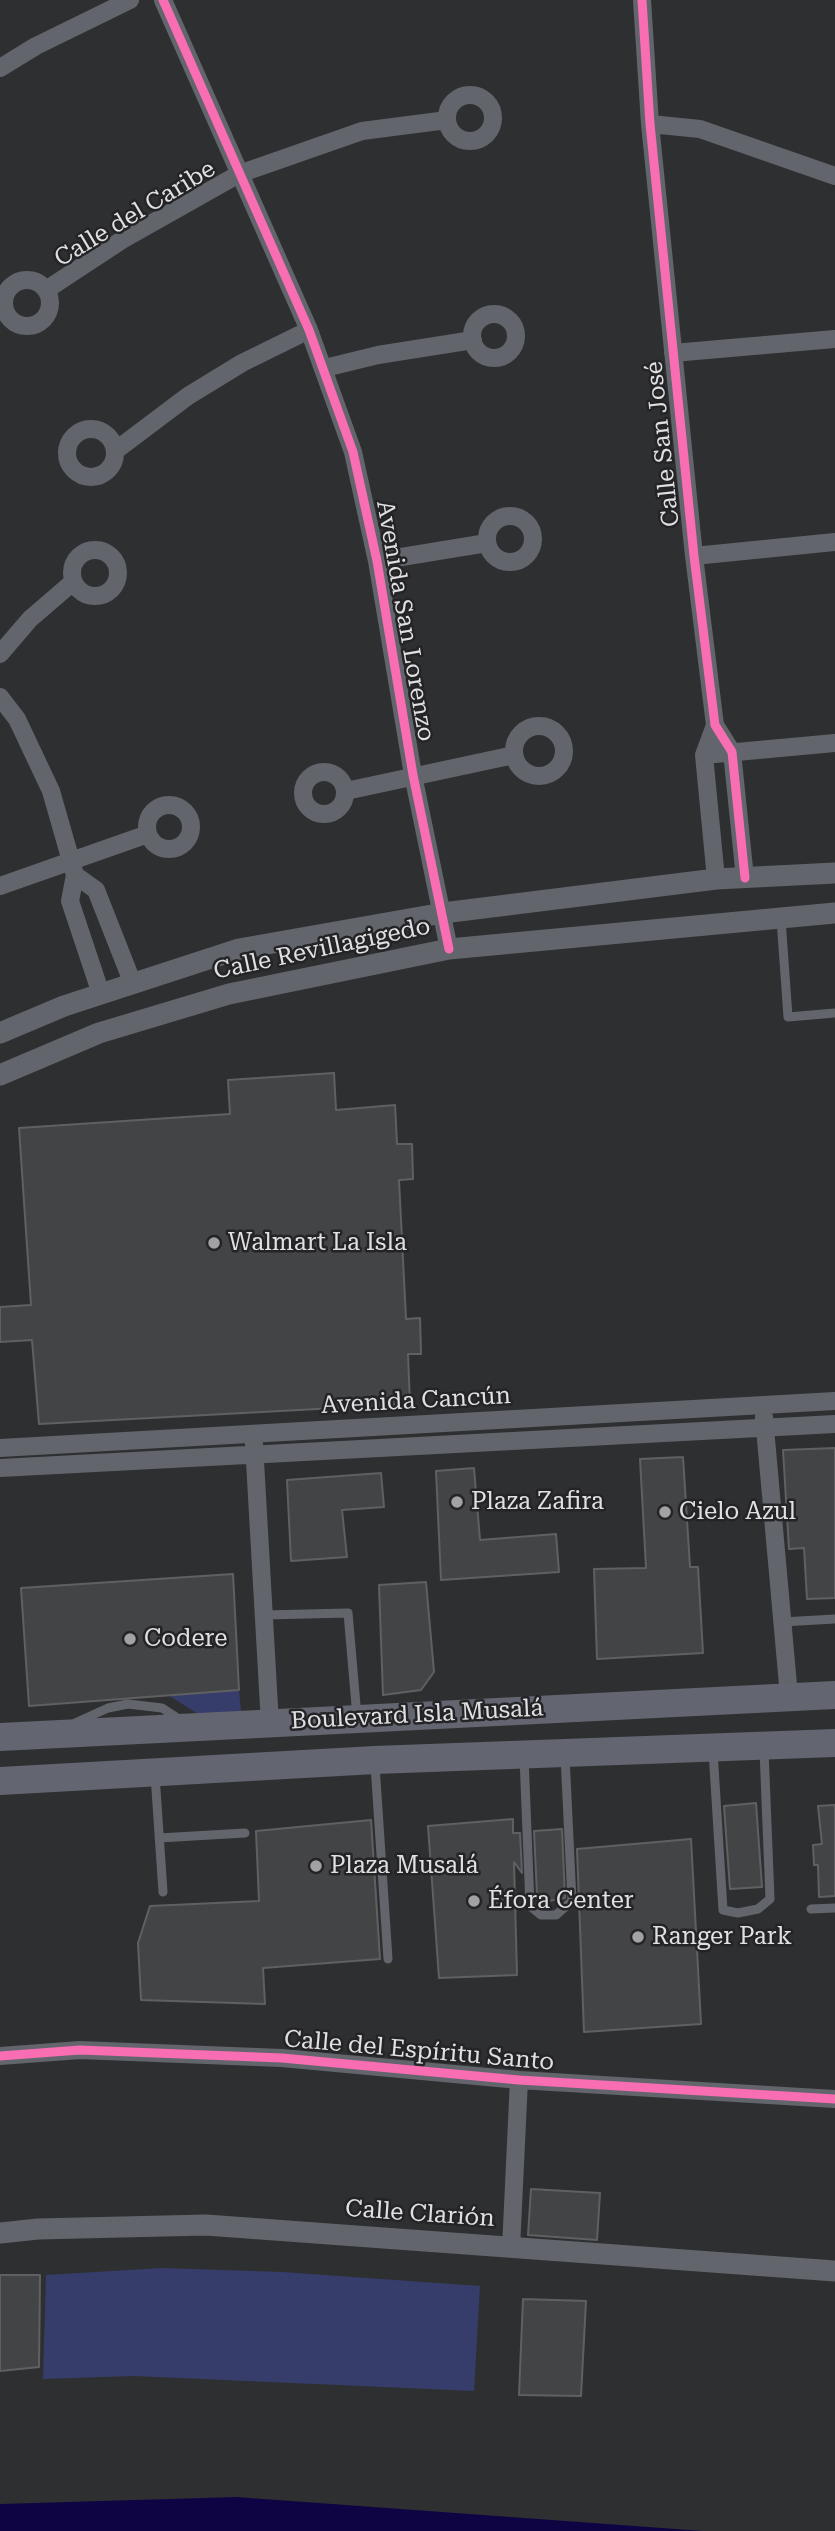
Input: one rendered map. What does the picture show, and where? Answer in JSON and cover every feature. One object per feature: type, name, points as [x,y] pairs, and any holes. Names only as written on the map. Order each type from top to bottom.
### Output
[{"type":"main road","name":"Boulevard Isla Musalá","points":[[11,1731],[192,1728],[460,1711],[835,1695]]},
{"type":"main road","points":[[460,1711],[461,1757]]},
{"type":"main road","name":"Boulevard Isla Musalá","points":[[0,1781],[375,1760],[835,1743]]},
{"type":"street","points":[[0,68],[36,46],[130,0]]},
{"type":"street","name":"Avenida San Lorenzo","points":[[163,0],[325,368],[353,452],[377,561],[413,775],[449,949]]},
{"type":"street","name":"Calle San José","points":[[642,0],[650,124],[694,555],[715,725],[732,752],[745,878]]},
{"type":"street","name":"Calle del Caribe","points":[[46,290],[121,240],[239,174],[362,131],[447,120]]},
{"type":"street","points":[[650,124],[700,128],[835,176]]},
{"type":"street","points":[[115,451],[242,363],[309,330]]},
{"type":"street","points":[[673,353],[835,339]]},
{"type":"street","points":[[325,368],[378,355],[472,340]]},
{"type":"street","points":[[694,555],[835,542]]},
{"type":"street","points":[[377,561],[486,543]]},
{"type":"street","points":[[0,654],[30,619],[73,582]]},
{"type":"street","points":[[0,697],[17,719],[51,791],[72,867],[70,901],[101,994]]},
{"type":"street","name":"Calle San José","points":[[715,725],[704,755],[716,879]]},
{"type":"street","points":[[704,755],[835,743]]},
{"type":"street","points":[[346,790],[514,755]]},
{"type":"street","points":[[0,886],[72,867],[148,834]]},
{"type":"street","points":[[72,867],[96,891],[133,984]]},
{"type":"street","name":"Calle Revillagigedo","points":[[0,1033],[101,994],[239,948],[443,913],[716,879],[835,873]]},
{"type":"street","name":"Calle Revillagigedo","points":[[0,1075],[99,1033],[229,994],[449,949],[835,913]]},
{"type":"street","name":"Avenida Cancún","points":[[0,1448],[835,1401]]},
{"type":"street","points":[[763,1406],[789,1696]]},
{"type":"street","name":"Avenida Cancún","points":[[0,1468],[835,1424]]},
{"type":"street","points":[[253,1434],[270,1724]]},
{"type":"street","name":"Calle del Espíritu Santo","points":[[0,2056],[80,2050],[268,2058],[519,2080],[835,2099]]},
{"type":"street","points":[[512,2248],[519,2080]]},
{"type":"street","name":"Calle Clarión","points":[[0,2233],[38,2229],[206,2225],[835,2271]]},
{"type":"lane","points":[[781,918],[788,1017],[835,1013]]},
{"type":"lane","points":[[265,1615],[348,1612],[357,1719]]},
{"type":"lane","points":[[782,1622],[835,1619]]},
{"type":"lane","points":[[713,1749],[723,1910],[738,1913],[758,1909],[770,1899],[764,1747]]},
{"type":"lane","points":[[524,1755],[530,1906],[541,1915],[556,1915],[572,1901],[565,1754]]},
{"type":"lane","points":[[375,1760],[388,1959]]},
{"type":"lane","points":[[155,1774],[163,1892]]},
{"type":"lane","points":[[159,1838],[245,1833]]},
{"type":"lane","points":[[811,1909],[835,1908]]},
{"type":"shaded area","points":[[239,1690],[242,1721],[206,1719],[168,1695]]},
{"type":"shaded area","points":[[162,2268],[282,2272],[480,2286],[474,2391],[134,2376],[43,2379],[46,2275]]},
{"type":"shaded area","points":[[236,2497],[703,2531],[0,2531],[0,2504]]},
{"type":"building","name":"Walmart La Isla","points":[[334,1073],[336,1110],[395,1105],[397,1144],[412,1144],[413,1179],[399,1180],[406,1319],[420,1318],[421,1354],[408,1354],[410,1404],[39,1424],[32,1340],[0,1342],[0,1307],[31,1305],[19,1128],[230,1114],[228,1080]]},
{"type":"building","points":[[835,1448],[835,1598],[807,1599],[804,1548],[789,1549],[783,1450]]},
{"type":"building","points":[[683,1457],[690,1567],[698,1567],[703,1653],[597,1659],[594,1569],[646,1568],[640,1459]]},
{"type":"building","name":"Plaza Zafira","points":[[474,1468],[480,1540],[556,1534],[559,1572],[441,1580],[436,1471]]},
{"type":"building","points":[[381,1473],[384,1507],[342,1510],[347,1557],[291,1561],[287,1480]]},
{"type":"building","name":"Codere","points":[[233,1574],[239,1690],[29,1706],[21,1588]]},
{"type":"building","points":[[426,1582],[434,1672],[421,1690],[383,1695],[379,1585]]},
{"type":"building","points":[[756,1803],[762,1887],[730,1889],[724,1806]]},
{"type":"building","points":[[835,1805],[835,1896],[819,1897],[818,1865],[814,1865],[813,1845],[822,1844],[818,1806]]},
{"type":"building","name":"Éfora Center","points":[[513,1819],[513,1833],[520,1833],[522,1873],[514,1862],[517,1975],[439,1978],[428,1826]]},
{"type":"building","points":[[371,1820],[380,1959],[263,1968],[265,2004],[141,2000],[138,1943],[150,1906],[259,1901],[256,1831]]},
{"type":"building","points":[[562,1829],[565,1898],[543,1902],[537,1894],[534,1831]]},
{"type":"building","name":"Ranger Park","points":[[691,1839],[701,2024],[584,2032],[577,1849]]},
{"type":"building","points":[[531,2189],[600,2193],[597,2240],[528,2235]]},
{"type":"building","points":[[0,2275],[40,2275],[39,2367],[0,2371]]},
{"type":"building","points":[[523,2299],[586,2301],[581,2396],[519,2395]]},
{"type":"cycle path","points":[[163,0],[309,330],[353,452],[377,561],[413,775],[449,949]]},
{"type":"cycle path","points":[[642,0],[650,124],[694,556],[715,725],[732,752],[745,878]]},
{"type":"cycle path","points":[[0,2056],[80,2050],[282,2058],[519,2080],[835,2099]]},
{"type":"place","name":"Walmart La Isla","points":[[214,1243]]},
{"type":"place","name":"Plaza Zafira","points":[[457,1502]]},
{"type":"place","name":"Cielo Azul","points":[[665,1512]]},
{"type":"place","name":"Codere","points":[[130,1639]]},
{"type":"place","name":"Plaza Musalá","points":[[316,1866]]},
{"type":"place","name":"Éfora Center","points":[[474,1901]]},
{"type":"place","name":"Ranger Park","points":[[638,1937]]}]
